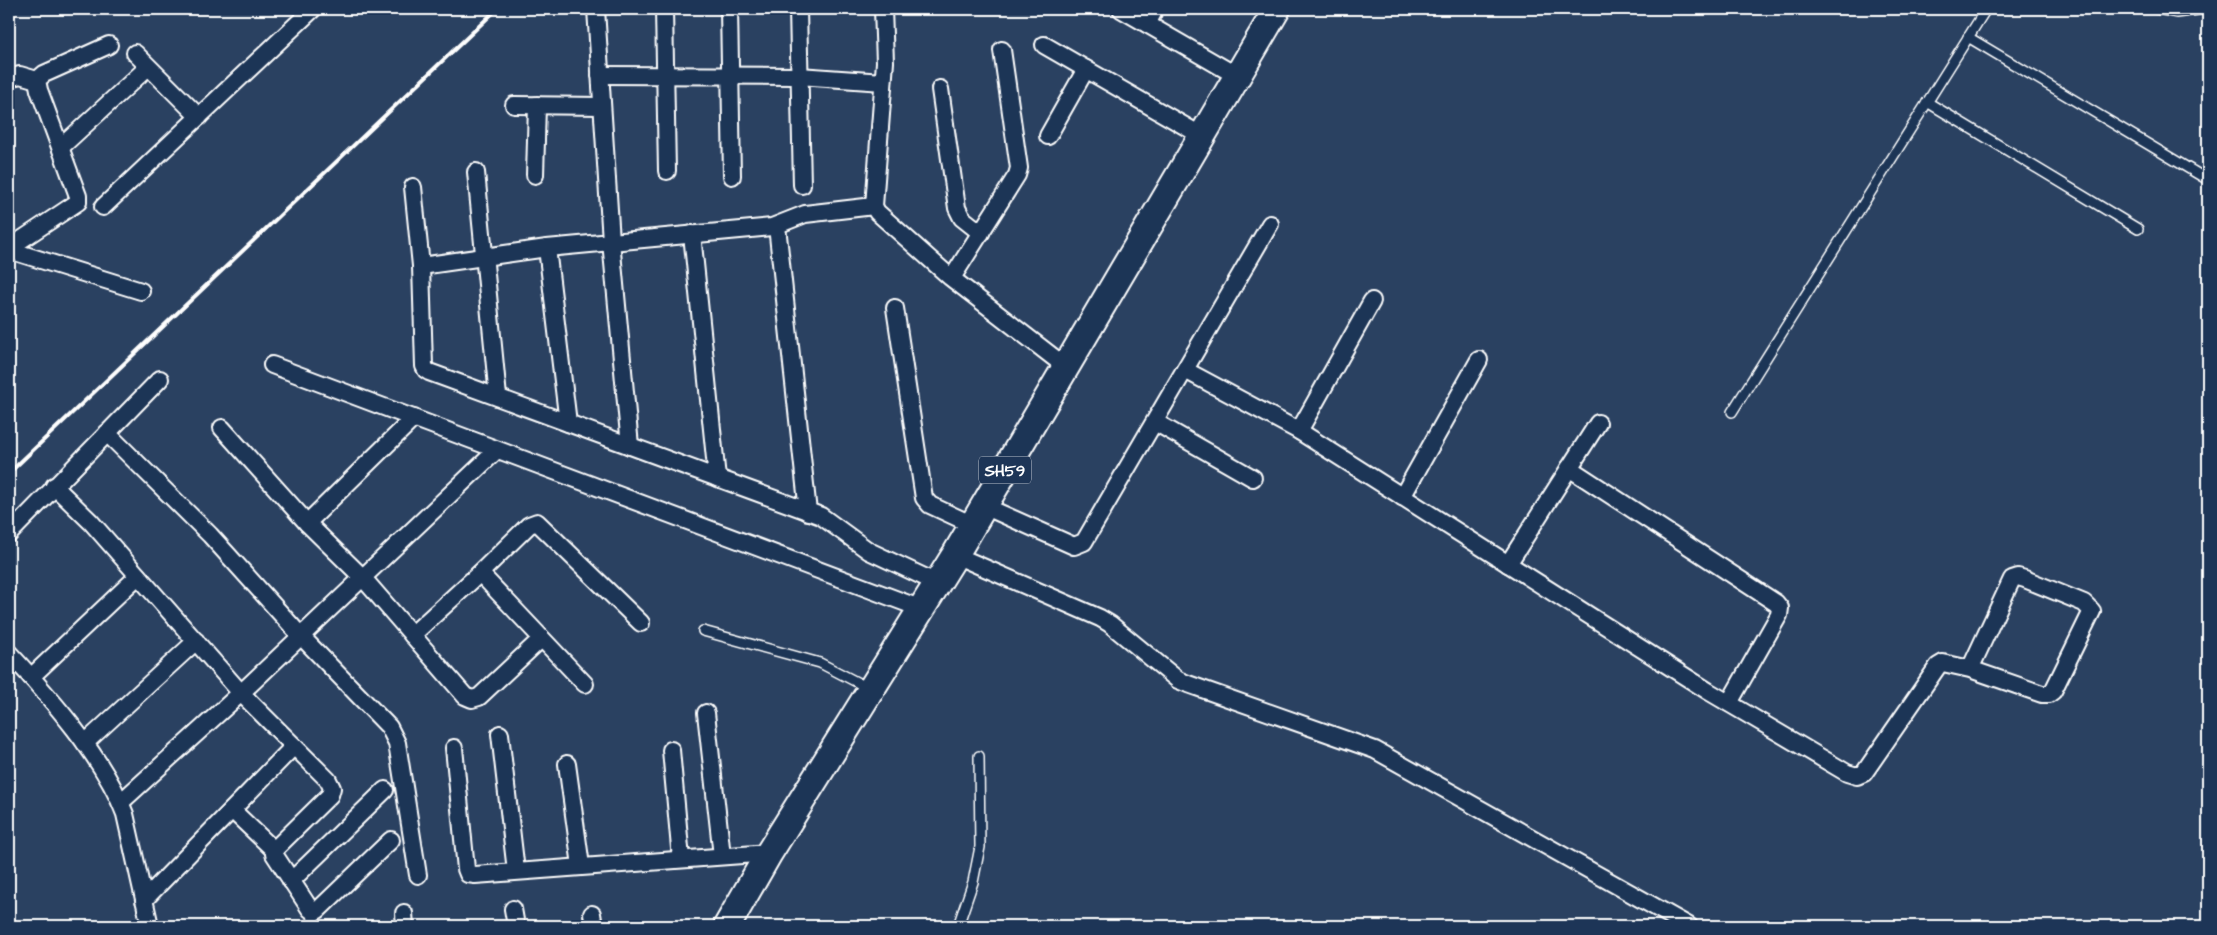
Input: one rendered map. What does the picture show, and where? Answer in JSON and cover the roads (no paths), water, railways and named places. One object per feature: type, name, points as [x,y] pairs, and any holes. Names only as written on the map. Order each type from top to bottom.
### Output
[{"type":"main road","name":"SH59","points":[[727,926],[769,853],[955,555],[1277,9]]},
{"type":"street","points":[[103,207],[313,9]]},
{"type":"street","points":[[596,9],[611,241],[630,446]]},
{"type":"street","points":[[664,9],[668,171]]},
{"type":"street","points":[[729,9],[732,176]]},
{"type":"street","points":[[798,9],[802,185]]},
{"type":"street","points":[[883,9],[885,62],[874,206],[878,212],[952,278],[1066,367]]},
{"type":"street","points":[[1121,9],[1237,76]]},
{"type":"street","points":[[1147,24],[1155,9]]},
{"type":"street","points":[[37,80],[44,74],[109,45]]},
{"type":"street","points":[[1044,45],[1202,136]]},
{"type":"street","points":[[952,278],[1017,175],[1018,168],[1002,50]]},
{"type":"street","points":[[135,53],[199,117]]},
{"type":"street","points":[[61,146],[148,67]]},
{"type":"street","points":[[1048,136],[1086,69]]},
{"type":"street","points":[[9,78],[20,75],[37,80]]},
{"type":"street","points":[[600,75],[799,76],[883,82]]},
{"type":"street","points":[[9,249],[78,202],[78,196],[37,80]]},
{"type":"street","points":[[940,89],[957,208],[962,218],[981,233]]},
{"type":"street","points":[[514,105],[602,106]]},
{"type":"street","points":[[535,175],[537,105]]},
{"type":"street","points":[[476,172],[498,397]]},
{"type":"street","points":[[413,187],[422,266],[426,370],[827,519],[869,551],[937,583]]},
{"type":"street","points":[[422,266],[547,248],[777,226],[804,214],[874,206]]},
{"type":"street","points":[[895,308],[924,498],[930,505],[978,516],[1074,546],[1084,542],[1156,422],[1270,224]]},
{"type":"street","points":[[777,226],[808,512]]},
{"type":"street","points":[[692,234],[716,478]]},
{"type":"street","points":[[547,248],[568,423]]},
{"type":"street","points":[[9,249],[141,291]]},
{"type":"street","points":[[1299,432],[1372,301]]},
{"type":"street","points":[[1402,497],[1479,360]]},
{"type":"street","points":[[272,365],[922,609]]},
{"type":"street","points":[[1185,370],[1299,432],[1729,703],[1847,773],[1857,776],[1864,773],[1938,666],[1943,663],[1950,663],[2042,694],[2049,694],[2053,691],[2092,611],[2084,603],[2033,582],[2018,577],[2012,579],[1970,669]]},
{"type":"street","points":[[9,534],[160,380]]},
{"type":"street","points":[[307,523],[414,418]]},
{"type":"street","points":[[1156,422],[1253,478]]},
{"type":"street","points":[[1508,564],[1598,423]]},
{"type":"street","points":[[222,428],[307,523],[363,578],[465,696],[472,699],[479,697],[542,639]]},
{"type":"street","points":[[107,433],[210,535],[300,635],[389,727],[395,736],[418,875]]},
{"type":"street","points":[[121,802],[241,693],[497,450]]},
{"type":"street","points":[[1569,468],[1776,603],[1780,608],[1779,615],[1729,703]]},
{"type":"street","points":[[54,486],[91,522],[241,693],[328,780],[332,788],[330,795],[274,850]]},
{"type":"street","points":[[412,635],[529,525],[537,522],[641,623]]},
{"type":"street","points":[[955,555],[1100,618],[1110,624],[1178,680],[1375,750],[1688,926]]},
{"type":"street","points":[[480,573],[585,684]]},
{"type":"street","points":[[31,677],[138,576]]},
{"type":"street","points":[[85,743],[196,641]]},
{"type":"street","points":[[9,653],[85,743],[121,802],[150,926]]},
{"type":"street","points":[[706,713],[722,856]]},
{"type":"street","points":[[500,734],[516,871]]},
{"type":"street","points":[[144,900],[294,746]]},
{"type":"street","points":[[454,748],[468,874],[769,853]]},
{"type":"street","points":[[671,750],[681,859]]},
{"type":"street","points":[[567,764],[581,866]]},
{"type":"street","points":[[291,881],[385,790]]},
{"type":"street","points":[[232,810],[274,850],[275,857],[310,909],[314,912],[391,840]]},
{"type":"street","points":[[513,909],[516,926]]},
{"type":"lane","points":[[1732,412],[1986,9]]},
{"type":"lane","points":[[2157,9],[2176,13],[2205,9]]},
{"type":"lane","points":[[1968,37],[2208,180]]},
{"type":"lane","points":[[1927,102],[2138,229]]},
{"type":"lane","points":[[703,631],[820,662],[871,690]]},
{"type":"lane","points":[[958,926],[975,873],[980,847],[979,756]]},
{"type":"railway","points":[[9,473],[497,9]]}]
